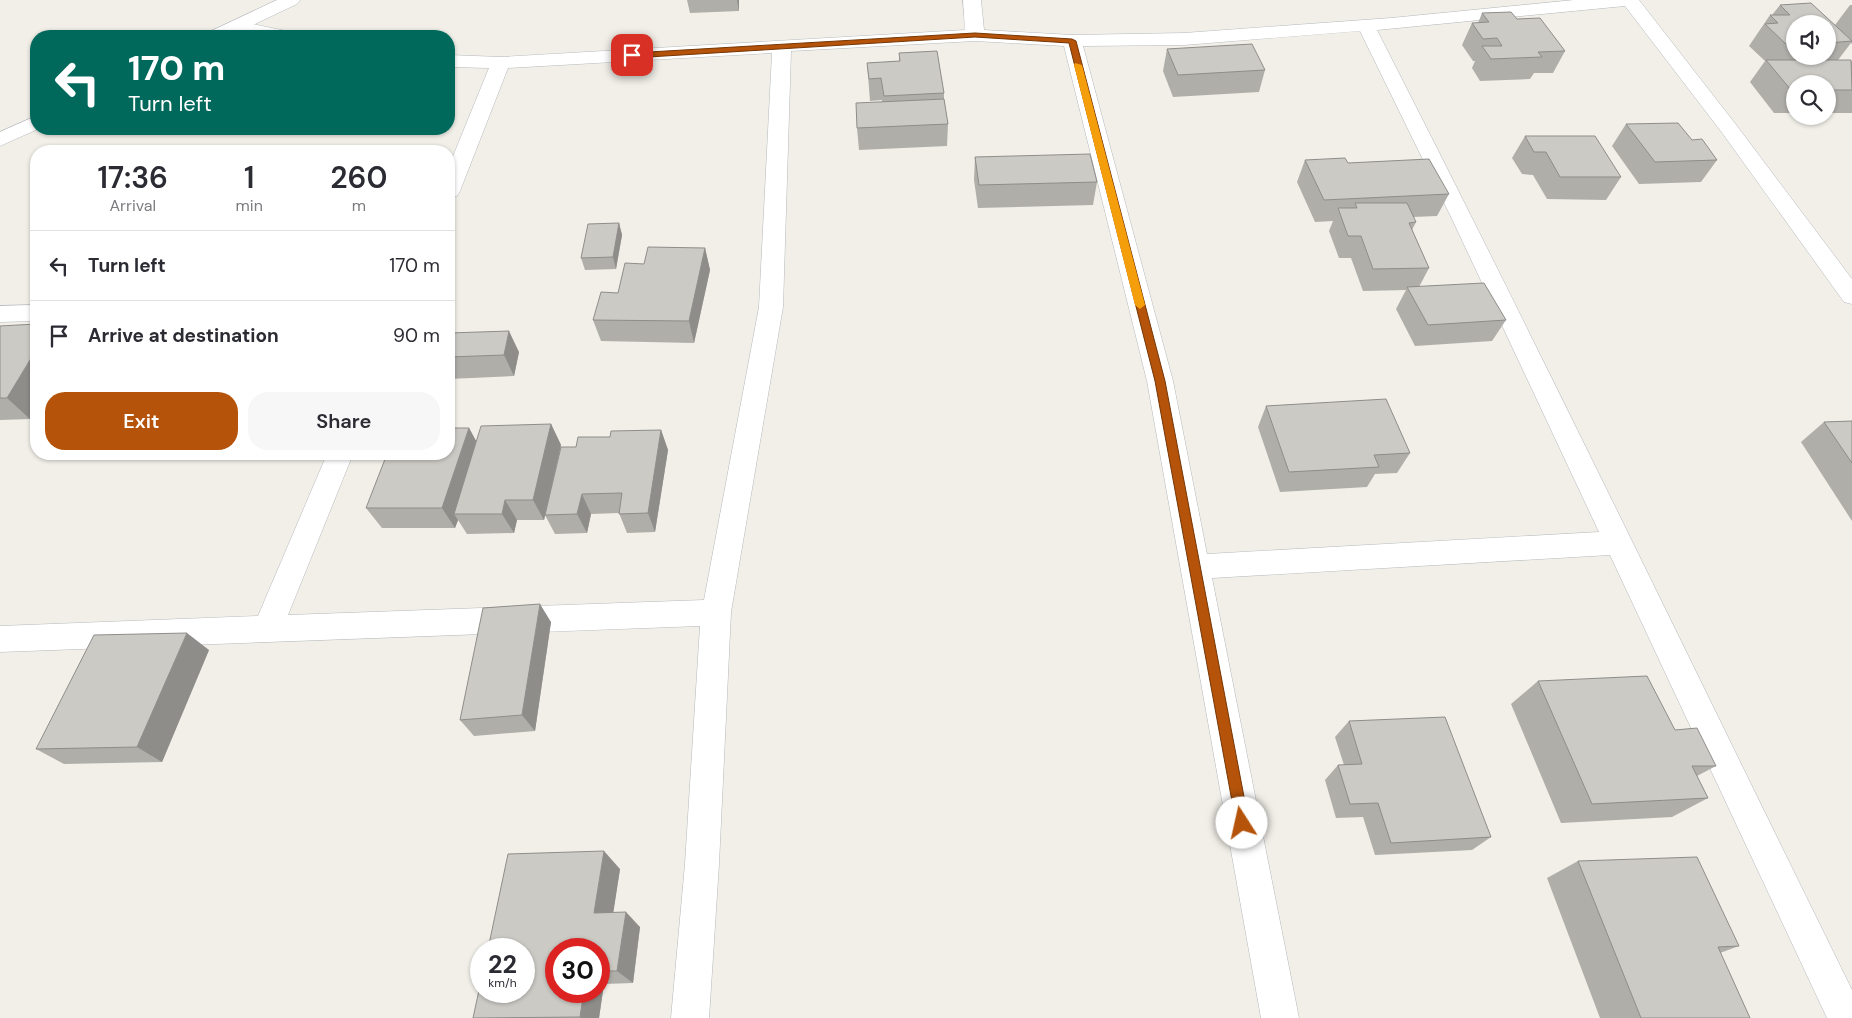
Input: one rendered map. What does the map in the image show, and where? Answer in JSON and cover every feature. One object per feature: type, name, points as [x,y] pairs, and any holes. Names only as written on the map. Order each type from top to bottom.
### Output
[{"type":"street","points":[[229,30],[291,0]]},
{"type":"street","points":[[972,0],[975,35]]},
{"type":"street","points":[[455,61],[501,63],[975,35],[1072,41],[1184,39],[1366,25],[1630,0],[1730,130],[1852,296]]},
{"type":"street","points":[[1366,25],[1463,219],[1620,543],[1846,1018]]},
{"type":"street","points":[[238,26],[256,30]]},
{"type":"street","points":[[1072,41],[1160,381],[1280,1018]]},
{"type":"street","points":[[690,1018],[716,612],[771,308],[782,46]]},
{"type":"street","points":[[455,176],[501,63]]},
{"type":"street","points":[[0,140],[30,125]]},
{"type":"street","points":[[0,314],[30,313]]},
{"type":"street","points":[[267,630],[338,460]]},
{"type":"street","points":[[1195,568],[1620,543]]},
{"type":"street","points":[[0,639],[716,612]]},
{"type":"building","points":[[1811,3],[1824,15],[1790,15],[1780,5]]},
{"type":"building","points":[[1511,12],[1517,19],[1540,18],[1565,51],[1538,52],[1542,57],[1491,59],[1482,46],[1502,46],[1497,38],[1483,39],[1472,23],[1489,22],[1482,13]]},
{"type":"building","points":[[1770,15],[1786,15],[1786,44],[1765,24],[1778,23]]},
{"type":"building","points":[[1836,26],[1852,41],[1836,42]]},
{"type":"building","points":[[1252,44],[1265,70],[1178,75],[1167,49]]},
{"type":"building","points":[[937,51],[944,93],[884,96],[881,78],[869,79],[867,63],[900,61],[899,53]]},
{"type":"building","points":[[1766,60],[1786,60],[1786,65],[1836,65],[1836,60],[1851,60],[1852,90],[1836,90],[1836,75],[1786,75],[1786,84]]},
{"type":"building","points":[[944,99],[948,124],[857,128],[856,103]]},
{"type":"building","points":[[1678,123],[1692,140],[1702,139],[1717,160],[1655,162],[1626,124]]},
{"type":"building","points":[[1525,136],[1595,136],[1621,177],[1560,177],[1546,152],[1534,152]]},
{"type":"building","points":[[1090,154],[1097,182],[979,185],[975,157]]},
{"type":"building","points":[[1345,158],[1348,163],[1429,159],[1449,194],[1324,200],[1305,160]]},
{"type":"building","points":[[1355,203],[1407,203],[1416,222],[1409,223],[1429,268],[1373,269],[1361,236],[1348,236],[1338,208],[1357,208]]},
{"type":"building","points":[[619,223],[613,257],[581,258],[588,224]]},
{"type":"building","points":[[648,247],[705,248],[689,321],[593,320],[601,292],[618,293],[625,263],[644,264]]},
{"type":"building","points":[[1484,283],[1506,320],[1428,325],[1407,287]]},
{"type":"building","points":[[30,324],[30,360],[7,398],[0,398],[0,326]]},
{"type":"building","points":[[509,331],[504,355],[455,357],[455,333]]},
{"type":"building","points":[[1386,399],[1410,453],[1374,455],[1379,467],[1289,472],[1266,406]]},
{"type":"building","points":[[1852,421],[1852,463],[1824,422]]},
{"type":"building","points":[[551,424],[533,500],[505,500],[502,514],[454,514],[481,426]]},
{"type":"building","points":[[455,428],[469,428],[442,508],[366,508],[385,460],[455,460]]},
{"type":"building","points":[[661,430],[648,513],[619,514],[622,493],[582,494],[577,514],[545,515],[561,447],[576,447],[578,437],[610,437],[611,431]]},
{"type":"building","points":[[540,604],[522,715],[460,720],[483,608]]},
{"type":"building","points":[[187,633],[137,747],[36,749],[94,635]]},
{"type":"building","points":[[1647,676],[1675,730],[1697,728],[1716,766],[1692,766],[1708,798],[1592,804],[1538,681]]},
{"type":"building","points":[[1445,717],[1491,837],[1391,843],[1378,803],[1350,804],[1338,765],[1362,764],[1349,721]]},
{"type":"building","points":[[604,851],[594,913],[626,912],[617,971],[610,971],[610,938],[545,938],[545,1003],[582,1003],[580,1017],[473,1018],[476,1003],[535,1003],[535,938],[490,938],[508,854]]},
{"type":"building","points":[[1697,857],[1739,946],[1718,947],[1750,1018],[1641,1018],[1578,861]]},
{"type":"slow traffic","points":[[1078,65],[1140,305]]},
{"type":"route","points":[[632,55],[975,35],[1072,41],[1160,381],[1242,823]]}]
